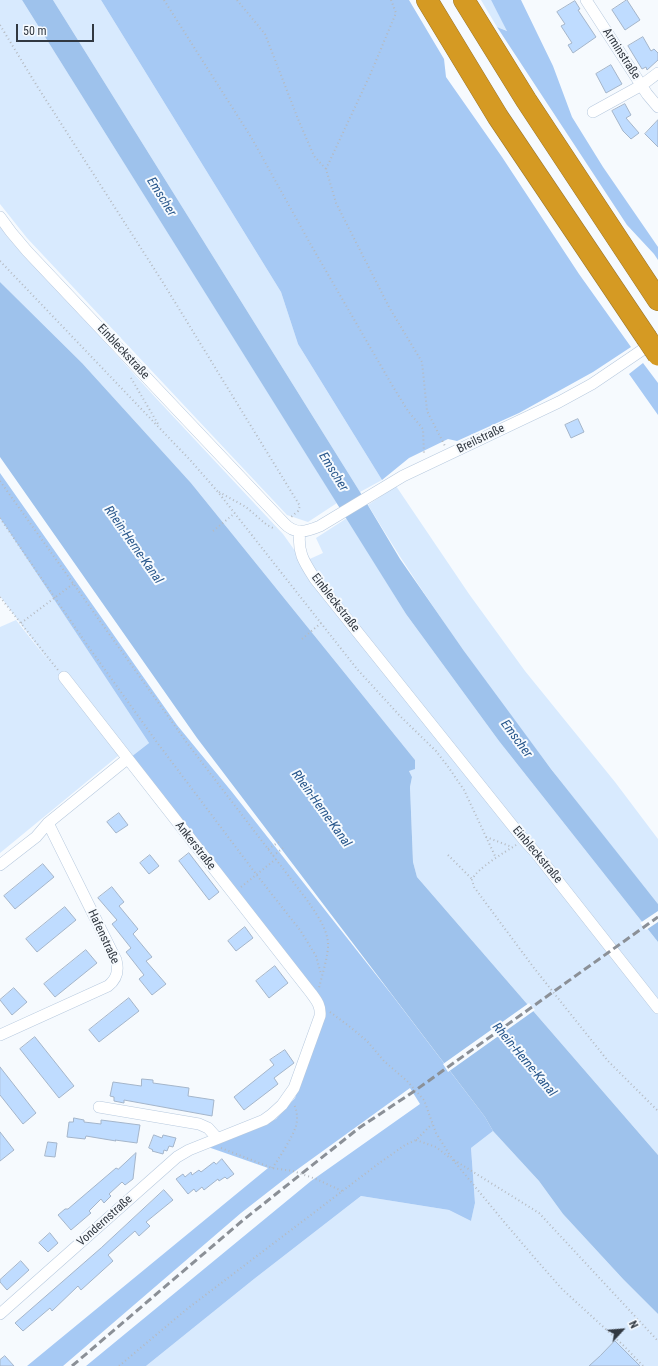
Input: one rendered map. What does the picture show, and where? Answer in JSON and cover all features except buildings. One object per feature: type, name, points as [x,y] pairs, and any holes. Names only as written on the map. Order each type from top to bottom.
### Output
[{"type":"highway","points":[[427,0],[498,117],[652,338],[658,355]]},
{"type":"highway","points":[[464,0],[526,100],[658,300]]},
{"type":"street","name":"Arminstraße","points":[[586,0],[647,94],[658,107]]},
{"type":"street","points":[[593,112],[642,85],[658,73]]},
{"type":"street","name":"Einbleckstraße","points":[[0,217],[27,251],[284,523],[291,529],[300,531],[298,543],[299,549],[315,579],[536,853],[658,1008]]},
{"type":"street","name":"Breilstraße","points":[[300,531],[312,530],[403,476],[559,402],[592,384],[652,338]]},
{"type":"street","name":"Ankerstraße","points":[[64,677],[319,1004]]},
{"type":"street","points":[[0,865],[36,837],[48,823],[127,759]]},
{"type":"street","name":"Hafenstraße","points":[[0,1035],[108,986],[114,981],[118,972],[116,960],[48,823]]},
{"type":"street","name":"Vondernstraße","points":[[0,1314],[177,1157],[212,1140],[264,1120],[277,1110],[290,1095],[298,1079],[320,1016],[321,1010],[319,1004]]},
{"type":"street","points":[[99,1107],[199,1124],[208,1128],[212,1140]]},
{"type":"path","points":[[164,0],[251,137],[384,372],[408,411],[423,429],[425,465]]},
{"type":"path","points":[[237,0],[265,34],[314,156],[326,168],[336,203],[389,307],[422,362],[427,411],[450,454]]},
{"type":"path","points":[[326,168],[370,76],[396,13],[391,0]]},
{"type":"path","points":[[0,24],[37,86],[162,281],[300,506],[298,511],[275,529],[271,528],[246,507],[218,492]]},
{"type":"path","points":[[0,261],[161,428],[218,492],[357,669],[400,716],[436,751],[464,790],[496,858]]},
{"type":"path","points":[[129,358],[124,366],[161,428]]},
{"type":"path","points":[[0,481],[187,743],[307,900],[322,922],[328,942],[328,953],[318,991],[319,1004],[367,1041],[384,1061],[407,1081],[424,1100],[432,1124],[453,1160],[562,1289],[624,1346],[643,1366]]},
{"type":"path","points":[[213,531],[234,513]]},
{"type":"path","points":[[0,518],[54,598],[156,741],[311,945],[316,956],[321,975]]},
{"type":"path","points":[[21,624],[73,584]]},
{"type":"path","points":[[0,597],[64,677]]},
{"type":"path","points":[[302,638],[321,623]]},
{"type":"path","points":[[486,837],[512,847]]},
{"type":"path","points":[[472,879],[478,872],[496,858],[524,840]]},
{"type":"path","points":[[268,849],[278,842]]},
{"type":"path","points":[[273,856],[283,848]]},
{"type":"path","points":[[448,855],[472,879],[476,890],[492,912],[534,968],[608,1061],[658,1111]]},
{"type":"path","points":[[233,894],[276,859]]},
{"type":"path","points":[[272,1168],[280,1158],[296,1127],[297,1112],[290,1095]]},
{"type":"path","points":[[118,1366],[187,1309],[342,1190],[405,1145],[416,1140],[432,1124]]},
{"type":"path","points":[[212,1140],[272,1168],[293,1171],[342,1190]]},
{"type":"path","points":[[416,1140],[436,1147],[453,1160],[539,1213],[658,1341]]},
{"type":"shaded area","points":[[0,0],[22,0],[337,503],[308,522],[287,515],[27,238],[0,204]]},
{"type":"shaded area","points":[[53,0],[101,0],[281,292],[298,344],[382,480],[360,492]]},
{"type":"shaded area","points":[[101,0],[409,0],[444,59],[446,77],[502,157],[579,274],[631,347],[593,372],[519,413],[457,441],[448,439],[409,458],[382,480],[298,344],[281,292]]},
{"type":"shaded area","points":[[481,0],[491,0],[508,31],[497,27]]},
{"type":"shaded area","points":[[491,0],[521,0],[553,66],[572,117],[603,167],[658,247],[658,260],[627,225],[497,27],[507,31]]},
{"type":"shaded area","points":[[0,227],[155,397],[283,534],[303,562],[323,553],[316,538],[347,518],[406,614],[499,741],[658,942],[658,1155],[417,877],[413,862],[410,787],[412,777],[409,771],[415,760],[191,483],[82,363],[0,282]]},
{"type":"shaded area","points":[[643,363],[658,383],[658,415],[629,374]]},
{"type":"shaded area","points":[[0,473],[177,725],[232,792],[392,995],[485,1117],[493,1131],[471,1148],[475,1203],[471,1221],[449,1210],[361,1196],[254,1279],[146,1366],[86,1366],[311,1181],[420,1104],[410,1088],[291,1174],[241,1213],[63,1366],[27,1366],[268,1168],[208,1147],[276,1119],[295,1098],[324,1018],[131,757],[149,743],[0,518]]},
{"type":"shaded area","points":[[396,486],[469,594],[525,671],[615,782],[658,839],[658,904],[543,759],[506,709],[435,609],[368,505]]},
{"type":"shaded area","points":[[0,518],[149,743],[131,757],[118,756],[0,853],[0,627],[16,620],[50,663],[0,596]]},
{"type":"shaded area","points":[[493,1131],[539,1181],[563,1214],[623,1279],[658,1314],[658,1366],[146,1366],[254,1279],[361,1196],[449,1210],[471,1221],[475,1203],[471,1148]]},
{"type":"water","name":"Emscher","points":[[22,0],[53,0],[360,492],[400,559],[464,651],[551,769],[658,904],[658,942],[499,741],[406,614]]},
{"type":"water","name":"Rhein-Herne-Kanal","points":[[0,282],[82,363],[191,483],[415,760],[415,769],[409,771],[412,777],[410,787],[413,862],[417,877],[658,1155],[658,1314],[623,1279],[563,1214],[539,1181],[493,1131],[485,1117],[197,738],[0,457]]},
{"type":"pier","points":[[658,911],[658,922],[646,930],[640,923]]},
{"type":"pier","points":[[529,1003],[535,1010],[448,1072],[443,1064]]},
{"type":"railway","points":[[72,1366],[242,1221],[359,1128],[413,1092],[658,917]]}]
